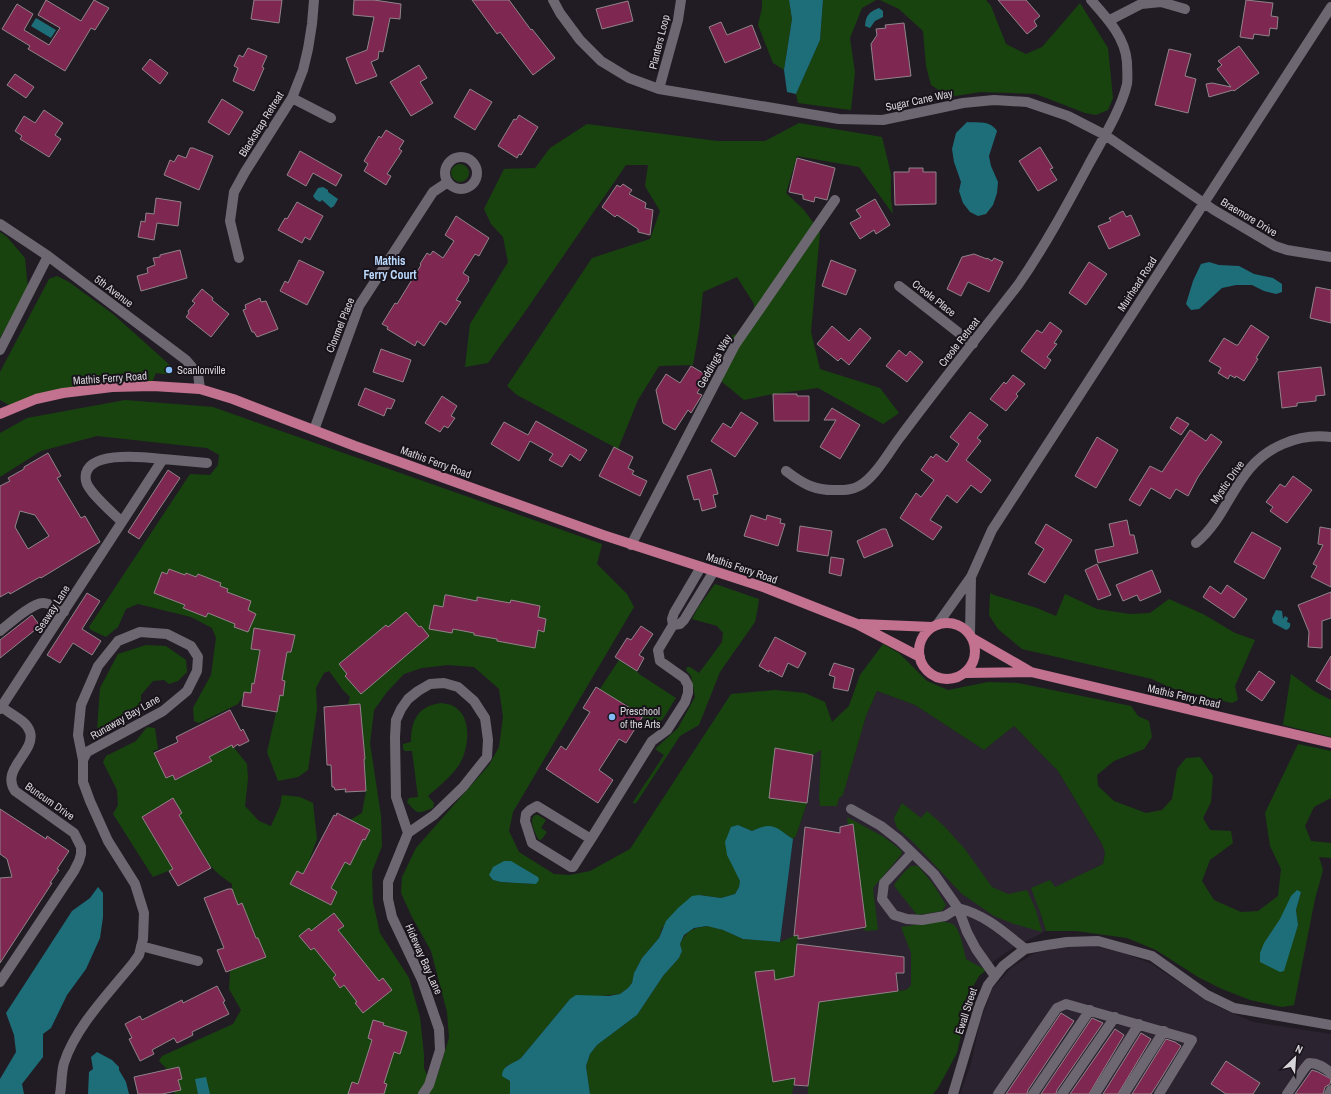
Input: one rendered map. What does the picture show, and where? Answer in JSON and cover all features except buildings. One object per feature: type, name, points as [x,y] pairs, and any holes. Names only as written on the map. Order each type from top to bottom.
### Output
[{"type":"main road","name":"Mathis Ferry Road","points":[[0,414],[36,399],[63,393],[112,387],[153,386],[200,389],[233,399],[355,446],[631,545],[766,588],[857,624],[920,657]]},
{"type":"main road","points":[[944,623],[952,623],[959,625],[971,636],[976,653],[971,668],[966,673],[952,679],[938,678],[926,670],[920,657],[919,649],[921,640],[926,633],[935,626],[944,623]]},
{"type":"main road","name":"Mathis Ferry Road","points":[[857,624],[935,626]]},
{"type":"main road","name":"Mathis Ferry Road","points":[[971,636],[1031,672]]},
{"type":"main road","name":"Mathis Ferry Road","points":[[966,673],[1031,672],[1331,743]]},
{"type":"street","name":"Blackstrap Retreat","points":[[239,258],[230,221],[234,192],[292,98],[303,70],[308,49],[314,0]]},
{"type":"street","name":"Sugar Cane Way","points":[[553,0],[560,13],[580,40],[601,60],[629,78],[659,89],[839,119],[883,120],[963,103],[994,100],[1027,102],[1068,116],[1105,135],[1204,203]]},
{"type":"street","name":"Planters Loop","points":[[659,89],[678,20],[680,0]]},
{"type":"street","name":"Creole Retreat","points":[[786,471],[800,482],[815,489],[841,490],[860,486],[875,472],[901,436],[1018,285],[1033,263],[1054,229],[1105,135],[1127,83],[1127,60],[1122,43],[1110,20],[1091,0]]},
{"type":"street","points":[[1110,20],[1141,4],[1161,2],[1185,9]]},
{"type":"street","name":"Muirhead Road","points":[[935,626],[971,577],[992,530],[1331,7]]},
{"type":"street","points":[[292,98],[331,118]]},
{"type":"street","name":"Clonmel Place","points":[[314,430],[359,306],[432,192],[448,182]]},
{"type":"street","name":"Geddings Way","points":[[631,545],[735,345],[835,200]]},
{"type":"street","name":"Braemore Drive","points":[[1204,203],[1275,246],[1287,250],[1331,257]]},
{"type":"street","name":"5th Avenue","points":[[0,224],[48,256],[186,360],[198,374],[200,389]]},
{"type":"street","points":[[0,350],[48,256]]},
{"type":"street","name":"Creole Place","points":[[899,286],[973,344]]},
{"type":"street","name":"Mystic Drive","points":[[1196,542],[1204,536],[1248,470],[1264,455],[1278,446],[1292,440],[1317,436],[1331,437]]},
{"type":"street","points":[[122,522],[92,492],[86,482],[87,471],[94,461],[108,458],[142,457],[207,463]]},
{"type":"street","name":"Seaway Lane","points":[[1,707],[163,459]]},
{"type":"street","points":[[591,839],[541,807],[534,807],[526,814],[525,821],[532,843],[573,867],[591,839],[652,741],[667,730],[685,702],[688,693],[688,685],[684,678],[660,661],[658,650],[673,626],[672,619],[674,613],[702,567]]},
{"type":"street","points":[[673,626],[680,624],[684,620],[714,571]]},
{"type":"street","name":"Muirhead Road","points":[[971,577],[971,636]]},
{"type":"street","points":[[0,631],[32,607],[42,603],[50,604],[64,612]]},
{"type":"street","name":"Runaway Bay Lane","points":[[60,1094],[64,1065],[71,1046],[87,1021],[139,955],[144,913],[136,884],[108,841],[90,801],[84,782],[83,760],[78,735],[81,705],[98,666],[118,641],[140,632],[167,634],[191,646],[198,657],[197,671],[187,691],[163,711],[87,752],[83,760]]},
{"type":"street","points":[[444,683],[458,687],[474,701],[485,718],[488,740],[487,757],[462,787],[434,815],[408,833],[396,797],[396,720],[401,709],[418,691],[430,684],[444,683]]},
{"type":"street","name":"Buncum Drive","points":[[0,982],[74,870],[81,854],[81,847],[74,833],[15,791],[12,787],[10,778],[12,772],[16,762],[30,743],[31,738],[30,731],[26,726],[1,707]]},
{"type":"street","points":[[851,809],[881,826],[899,840],[934,874],[958,908],[976,949],[995,976]]},
{"type":"street","name":"Hideway Bay Lane","points":[[408,833],[388,882],[388,899],[392,917],[422,980],[439,1029],[440,1050],[429,1085],[423,1094]]},
{"type":"street","points":[[912,853],[884,883],[882,899],[894,915],[907,919],[922,920],[945,916],[958,908],[972,912],[994,924],[1025,949],[1067,942],[1098,941],[1152,956],[1207,995],[1234,1008],[1331,1025]]},
{"type":"street","points":[[141,946],[198,961]]},
{"type":"street","name":"Ewall Street","points":[[953,1094],[979,1007],[988,985],[1003,966],[1025,949]]},
{"type":"street","points":[[998,1094],[1057,1008],[1066,1004],[1192,1040],[1159,1094]]},
{"type":"street","points":[[1034,1094],[1090,1010]]},
{"type":"street","points":[[1062,1094],[1115,1017]]},
{"type":"street","points":[[1095,1094],[1139,1024]]},
{"type":"street","points":[[1124,1094],[1164,1032]]},
{"type":"street","points":[[1287,1094],[1309,1063],[1315,1063],[1324,1067],[1331,1073]]},
{"type":"street","points":[[1329,1094],[1331,1090]]},
{"type":"shaded area","points":[[877,691],[915,705],[984,750],[1014,726],[1058,771],[1102,844],[1105,853],[1103,864],[1055,888],[1049,880],[1040,912],[1046,931],[1013,948],[995,960],[986,970],[963,957],[912,953],[911,985],[906,990],[898,991],[808,1086],[808,1094],[792,1094],[794,1078],[773,1082],[755,972],[774,970],[775,980],[794,936],[780,942],[793,839],[796,836],[807,804],[769,798],[775,748],[813,755],[821,749],[820,806],[837,805],[839,798],[843,795],[866,716]]},
{"type":"shaded area","points":[[1086,944],[1120,952],[1150,963],[1214,1005],[1253,1022],[1331,1034],[1331,1094],[960,1094],[971,1063],[980,1022],[992,989],[1012,967],[1035,953],[1062,947]]},
{"type":"green space","points":[[762,0],[789,0],[792,19],[784,70],[773,63],[758,25],[762,8]]},
{"type":"green space","points":[[823,0],[876,0],[862,8],[850,38],[855,72],[851,110],[798,103],[796,94],[820,40]]},
{"type":"green space","points":[[880,0],[986,0],[991,6],[1006,44],[1026,54],[1042,47],[1080,3],[1108,48],[1113,98],[1108,110],[1096,115],[1085,113],[1036,94],[980,92],[949,97],[931,85],[926,66],[923,31],[899,9]]},
{"type":"green space","points":[[799,123],[882,137],[891,174],[891,199],[893,214],[859,167],[797,156],[786,193],[804,210],[820,232],[811,332],[820,369],[880,388],[899,413],[883,424],[818,388],[773,394],[744,400],[721,381],[728,337],[753,328],[754,304],[737,277],[703,292],[699,331],[693,365],[659,366],[638,400],[618,449],[517,395],[507,386],[592,258],[650,239],[660,211],[645,186],[648,165],[626,165],[488,363],[465,367],[470,324],[508,262],[503,237],[491,224],[484,209],[504,169],[535,168],[550,148],[587,124],[717,141],[765,141]]},
{"type":"green space","points":[[460,164],[466,167],[469,173],[466,179],[460,182],[454,179],[451,173],[454,167]]},
{"type":"green space","points":[[0,232],[7,237],[25,258],[28,289],[0,338]]},
{"type":"green space","points":[[57,276],[69,282],[113,314],[172,367],[171,375],[156,373],[150,383],[9,405],[0,400],[0,372],[49,279]]},
{"type":"green space","points":[[125,400],[213,407],[602,544],[597,564],[627,594],[634,607],[513,812],[509,831],[519,852],[554,874],[570,875],[590,871],[630,849],[731,694],[775,690],[805,693],[825,702],[832,722],[849,706],[860,675],[883,644],[899,653],[927,681],[948,690],[988,682],[1018,683],[1131,706],[1138,716],[1149,721],[1152,737],[1144,749],[1114,761],[1097,775],[1098,786],[1114,801],[1146,813],[1162,810],[1172,799],[1177,769],[1186,758],[1200,757],[1213,776],[1211,802],[1203,818],[1210,830],[1231,831],[1233,843],[1210,860],[1202,881],[1214,900],[1241,912],[1258,911],[1278,896],[1281,869],[1270,846],[1265,813],[1298,744],[1331,751],[1331,798],[1314,807],[1305,826],[1311,841],[1331,843],[1331,858],[1319,857],[1323,870],[1315,899],[1294,1005],[1282,1007],[1250,1000],[1222,989],[1198,977],[1156,950],[1127,938],[1076,931],[1046,931],[1031,888],[1050,880],[1055,887],[1103,864],[1105,853],[1102,844],[1058,771],[1014,726],[984,750],[915,705],[877,691],[866,716],[843,795],[839,798],[837,806],[820,806],[821,750],[813,755],[775,748],[769,798],[807,803],[796,836],[793,839],[786,834],[759,828],[752,831],[738,825],[736,872],[740,881],[739,887],[735,894],[721,898],[699,895],[662,928],[659,938],[642,958],[634,973],[632,983],[620,994],[570,999],[521,1058],[506,1066],[506,1079],[510,1081],[510,1094],[175,1094],[174,1091],[181,1090],[178,1080],[182,1079],[179,1067],[167,1069],[159,1061],[162,1056],[233,1024],[241,1010],[229,989],[230,971],[266,957],[258,938],[252,940],[256,937],[242,903],[238,905],[232,889],[232,884],[214,870],[202,852],[198,854],[199,847],[182,820],[176,817],[182,813],[173,799],[142,817],[173,869],[153,877],[113,814],[118,805],[117,790],[103,762],[106,756],[136,741],[147,727],[155,728],[158,749],[153,751],[166,778],[173,775],[175,780],[211,761],[209,757],[232,745],[247,764],[248,779],[245,806],[259,821],[271,826],[280,806],[282,795],[300,797],[313,803],[317,839],[308,864],[307,876],[290,884],[331,905],[337,892],[331,888],[359,836],[366,840],[370,831],[350,820],[362,813],[366,791],[359,760],[365,759],[360,713],[361,704],[348,705],[350,697],[329,671],[324,673],[316,688],[317,709],[308,770],[298,777],[278,781],[267,752],[280,695],[283,695],[285,681],[282,680],[287,652],[292,652],[294,635],[265,630],[253,635],[251,649],[260,650],[252,693],[245,692],[238,704],[199,723],[194,721],[193,708],[211,675],[216,638],[212,628],[191,617],[138,604],[126,609],[118,627],[106,637],[91,630],[89,627],[190,474],[210,475],[218,465],[219,455],[207,448],[97,436],[41,451],[0,477],[0,433],[27,418]],"holes":[[[448,665],[474,667],[499,689],[503,717],[499,747],[489,765],[416,848],[402,877],[401,893],[412,917],[431,951],[447,1012],[449,1038],[437,1077],[428,1077],[424,1068],[420,1017],[409,978],[380,933],[373,902],[372,872],[382,846],[381,816],[370,743],[374,710],[387,692],[404,674],[422,668]],[[489,875],[536,884],[501,882],[493,880]],[[1301,892],[1296,910],[1298,925],[1291,943],[1260,953],[1273,929]]]},
{"type":"green space","points":[[715,584],[759,599],[755,622],[720,672],[699,725],[680,736],[637,802],[634,804],[633,802],[664,755],[655,749],[678,728],[695,697],[691,676],[686,670],[687,667],[690,667],[699,673],[722,642],[723,633],[717,626],[692,619],[697,609]]},
{"type":"green space","points":[[990,593],[1037,608],[1056,616],[1065,594],[1097,609],[1130,614],[1150,613],[1169,599],[1203,614],[1235,633],[1255,640],[1235,686],[1238,700],[1232,703],[1171,688],[1152,679],[1022,649],[998,629],[989,615]]},
{"type":"green space","points":[[146,645],[166,646],[186,660],[187,672],[178,681],[169,684],[164,680],[153,681],[141,695],[141,711],[102,733],[97,730],[100,688],[118,654]]},
{"type":"green space","points":[[619,660],[676,698],[662,720],[659,722],[650,721],[628,707],[628,705],[622,702],[621,703],[600,689]]},
{"type":"green space","points":[[1291,674],[1314,691],[1331,700],[1331,737],[1283,725]]},
{"type":"green space","points":[[441,703],[453,706],[464,717],[467,742],[459,765],[445,781],[428,796],[434,803],[433,808],[418,812],[407,802],[409,798],[418,797],[412,751],[405,751],[403,749],[403,744],[411,742],[412,727],[417,715],[427,707]]},
{"type":"green space","points":[[902,803],[921,818],[927,811],[944,826],[964,848],[992,887],[1008,894],[1027,890],[1036,910],[1042,932],[1014,924],[994,916],[962,894],[914,843],[897,828],[894,819]]},
{"type":"green space","points":[[535,815],[538,815],[546,820],[541,828],[547,832],[542,839],[539,840],[532,823]]},
{"type":"green space","points":[[847,817],[884,837],[902,851],[901,855],[873,888],[878,930],[865,931],[864,928],[866,927],[853,824],[848,825]]},
{"type":"green space","points":[[911,866],[918,866],[933,884],[946,905],[942,911],[917,915],[895,887],[894,885],[904,872]]},
{"type":"green space","points":[[940,921],[950,923],[955,926],[961,937],[966,959],[986,970],[979,976],[971,990],[957,1053],[938,1088],[933,1094],[808,1094],[819,1002],[906,990],[911,985],[911,953],[901,927]]},
{"type":"green space","points":[[708,926],[723,930],[743,939],[780,942],[798,935],[794,976],[775,980],[774,970],[755,972],[773,1081],[795,1078],[792,1094],[590,1094],[586,1066],[590,1054],[597,1045],[637,1015],[663,976],[679,958],[682,951],[680,944],[685,936],[691,930]]},
{"type":"water","points":[[789,0],[823,0],[820,40],[796,94],[787,92],[784,70],[792,19]]},
{"type":"water","points":[[879,8],[883,11],[883,17],[875,21],[870,28],[865,26],[866,19],[869,14]]},
{"type":"water","points":[[36,18],[56,30],[51,38],[31,26]]},
{"type":"water","points":[[967,122],[979,122],[991,125],[997,131],[989,156],[991,166],[998,182],[997,193],[993,205],[986,214],[978,216],[970,212],[963,203],[959,191],[961,182],[954,162],[952,149],[956,133]]},
{"type":"water","points":[[323,187],[338,199],[331,208],[322,200],[320,202],[313,196],[318,188]]},
{"type":"water","points":[[1209,262],[1219,265],[1239,266],[1254,274],[1273,278],[1282,284],[1282,292],[1276,294],[1264,291],[1252,285],[1236,285],[1222,288],[1199,309],[1191,310],[1186,304],[1193,281],[1201,264]]},
{"type":"water","points":[[1276,610],[1282,611],[1283,619],[1285,616],[1288,618],[1287,622],[1290,623],[1290,627],[1288,629],[1286,630],[1273,623],[1272,618]]},
{"type":"water","points":[[738,825],[752,831],[765,826],[774,827],[793,839],[780,942],[743,939],[723,930],[707,926],[694,928],[684,935],[680,944],[682,951],[679,958],[663,976],[637,1015],[597,1045],[590,1054],[586,1066],[590,1094],[510,1094],[510,1081],[502,1076],[502,1072],[508,1065],[521,1058],[570,999],[576,995],[609,996],[620,994],[632,983],[634,973],[642,958],[659,938],[666,921],[678,908],[692,896],[699,895],[721,898],[735,894],[739,887],[740,881],[727,855],[725,842],[731,827]]},
{"type":"water","points":[[504,861],[511,861],[538,877],[539,880],[536,884],[501,882],[493,880],[489,875],[493,867]]},
{"type":"water","points":[[98,887],[103,893],[103,917],[100,938],[86,969],[67,995],[51,1028],[43,1034],[43,1057],[22,1084],[24,1094],[0,1094],[0,1079],[16,1052],[14,1035],[6,1013],[72,911],[90,898]]},
{"type":"water","points":[[1297,890],[1301,892],[1296,910],[1298,925],[1284,971],[1280,972],[1260,962],[1260,953],[1264,943],[1280,919],[1291,896]]},
{"type":"water","points":[[97,1052],[112,1060],[119,1067],[119,1070],[126,1082],[129,1094],[88,1094],[89,1072],[93,1069],[91,1057]]},
{"type":"water","points":[[206,1077],[210,1094],[198,1094],[195,1079]]},
{"type":"place","name":"Scanlonville","points":[[169,370]]},
{"type":"place","name":"Preschool of the Arts","points":[[612,717]]},
{"type":"district","name":"Mathis Ferry Court","points":[[390,268]]}]
